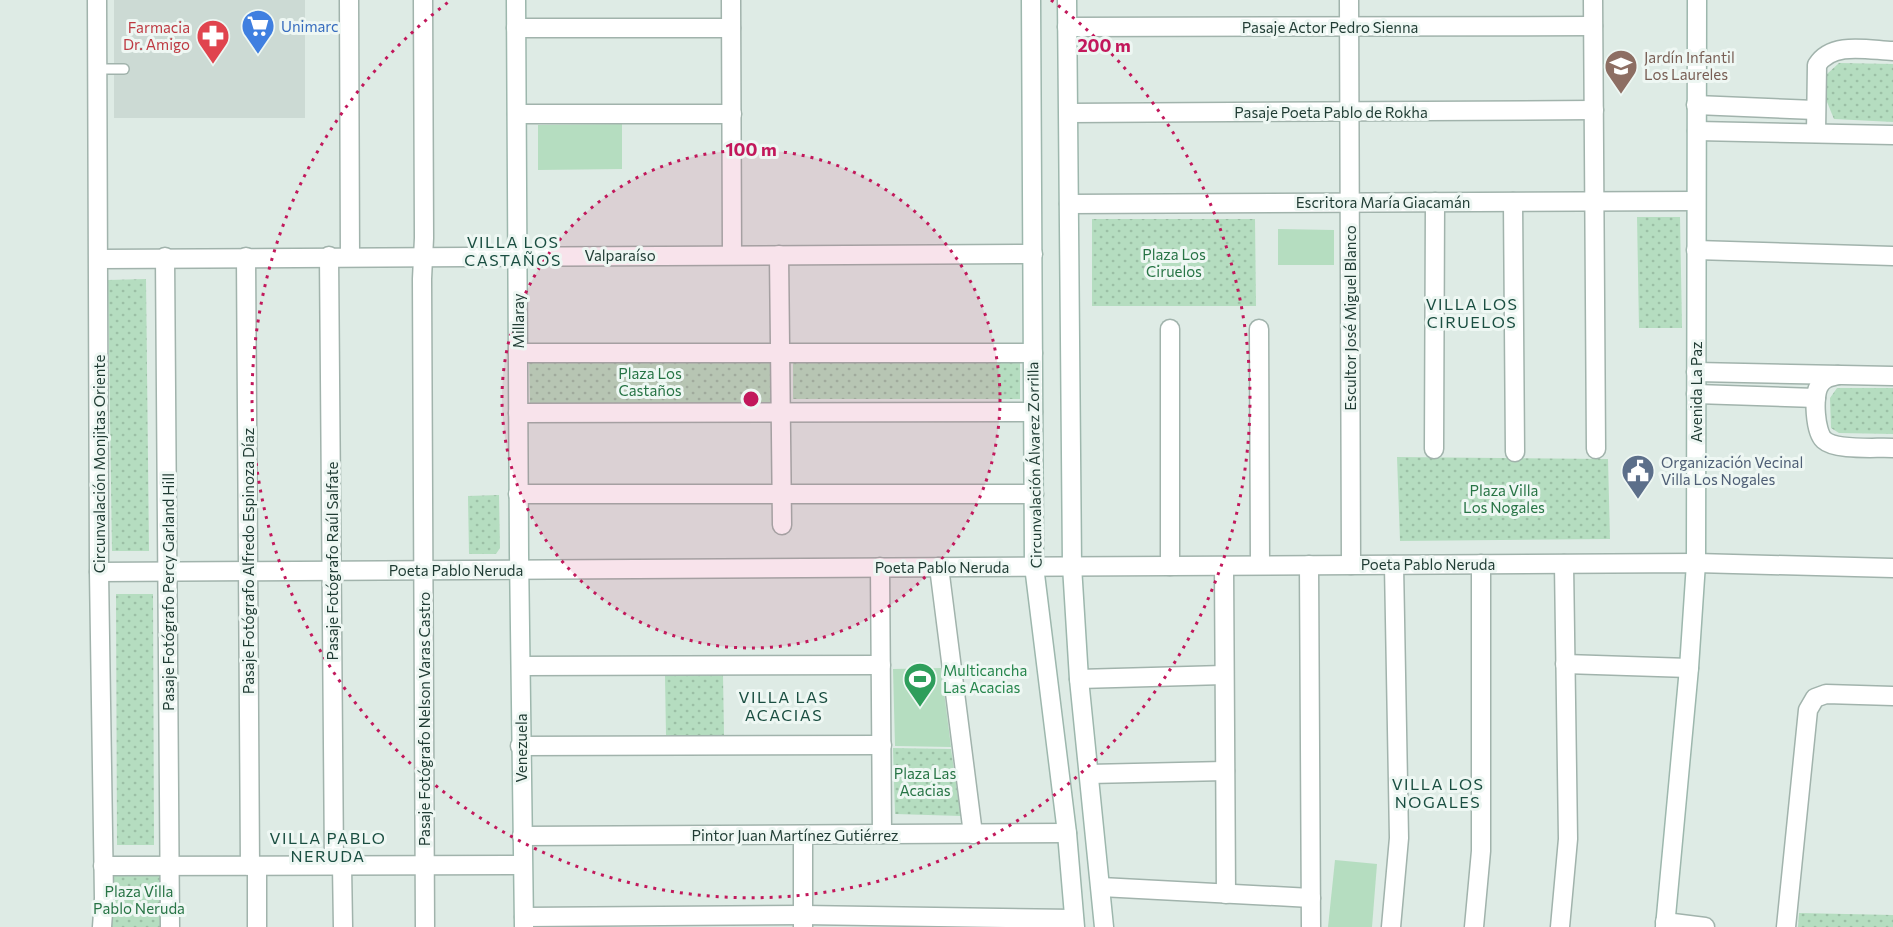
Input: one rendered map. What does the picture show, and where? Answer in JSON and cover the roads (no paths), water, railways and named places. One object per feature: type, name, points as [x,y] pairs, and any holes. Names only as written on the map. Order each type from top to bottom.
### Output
[{"type":"street","name":"Circunvalación Monjitas Oriente","points":[[97,0],[102,927]]},
{"type":"street","points":[[349,0],[350,257]]},
{"type":"street","name":"Pasaje Fotógrafo Nelson Varas Castro","points":[[423,0],[425,927]]},
{"type":"street","name":"Millaray","points":[[516,0],[519,570]]},
{"type":"street","points":[[731,0],[732,255]]},
{"type":"street","name":"Circunvalación Álvarez Zorrilla","points":[[1031,0],[1034,566],[1067,833],[1075,923]]},
{"type":"street","points":[[1067,0],[1072,566],[1079,679],[1104,927]]},
{"type":"street","name":"Escultor José Miguel Blanco","points":[[1349,0],[1351,565]]},
{"type":"street","points":[[1593,0],[1596,449]]},
{"type":"street","name":"Avenida La Paz","points":[[1665,924],[1689,669],[1696,563],[1697,0]]},
{"type":"street","name":"Pasaje Actor Pedro Sienna","points":[[1067,27],[1593,26]]},
{"type":"street","points":[[516,28],[731,28]]},
{"type":"street","points":[[1816,134],[1818,65],[1822,58],[1829,52],[1844,49],[1893,51]]},
{"type":"street","points":[[1696,105],[1815,110]]},
{"type":"street","name":"Pasaje Poeta Pablo de Rokha","points":[[1069,113],[1594,110]]},
{"type":"street","points":[[517,114],[732,114]]},
{"type":"street","points":[[1697,131],[1893,135]]},
{"type":"street","name":"Escritora María Giacamán","points":[[1069,204],[1696,201]]},
{"type":"street","points":[[1434,449],[1435,202]]},
{"type":"street","points":[[1513,202],[1515,452]]},
{"type":"street","points":[[1696,250],[1893,256]]},
{"type":"street","name":"Valparaíso","points":[[99,259],[1033,254]]},
{"type":"street","points":[[779,255],[782,525]]},
{"type":"street","name":"Pasaje Fotógrafo Raúl Salfate","points":[[329,256],[332,571],[338,865],[342,927]]},
{"type":"street","name":"Pasaje Fotógrafo Percy Garland Hill","points":[[165,257],[170,927]]},
{"type":"street","name":"Pasaje Fotógrafo Alfredo Espinoza Díaz","points":[[246,257],[248,571],[257,927]]},
{"type":"street","points":[[1170,329],[1170,566]]},
{"type":"street","points":[[1259,329],[1260,565]]},
{"type":"street","points":[[518,353],[1033,353]]},
{"type":"street","points":[[1696,372],[1893,376]]},
{"type":"street","points":[[1840,374],[1826,378],[1818,387],[1817,430],[1824,440],[1835,446],[1893,448]]},
{"type":"street","points":[[1696,394],[1816,398]]},
{"type":"street","points":[[518,413],[1033,412]]},
{"type":"street","points":[[518,494],[1034,494]]},
{"type":"street","name":"Poeta Pablo Neruda","points":[[99,572],[1696,563],[1893,568]]},
{"type":"street","points":[[1474,927],[1481,851],[1481,564]]},
{"type":"street","points":[[1560,927],[1568,839],[1564,564]]},
{"type":"street","points":[[1309,565],[1311,927]]},
{"type":"street","points":[[1391,927],[1399,838],[1394,565]]},
{"type":"street","points":[[1224,566],[1226,894]]},
{"type":"street","points":[[880,567],[882,834]]},
{"type":"street","points":[[939,567],[973,834]]},
{"type":"street","name":"Venezuela","points":[[519,570],[524,922]]},
{"type":"street","points":[[1565,664],[1689,669]]},
{"type":"street","points":[[521,666],[881,665]]},
{"type":"street","points":[[1079,679],[1224,675]]},
{"type":"street","points":[[1786,927],[1808,710],[1815,698],[1826,694],[1893,696]]},
{"type":"street","points":[[520,746],[882,745]]},
{"type":"street","points":[[1089,774],[1225,771]]},
{"type":"street","name":"Pintor Juan Martínez Gutiérrez","points":[[522,836],[1067,833]]},
{"type":"street","points":[[803,835],[803,921]]},
{"type":"street","points":[[103,866],[522,865]]},
{"type":"street","points":[[1101,887],[1311,898]]},
{"type":"street","points":[[524,922],[1075,923]]},
{"type":"street","points":[[1665,924],[1706,927]]},
{"type":"lane","points":[[97,69],[124,69]]},
{"type":"place","name":"Unimarc","points":[[258,55]]},
{"type":"place","name":"Farmacia Dr. Amigo","points":[[213,65]]},
{"type":"place","name":"Jardín Infantil Los Laureles","points":[[1621,95]]},
{"type":"place","name":"Organización Vecinal Villa Los Nogales","points":[[1638,500]]},
{"type":"place","name":"Multicancha Las Acacias","points":[[920,708]]},
{"type":"district","name":"VILLA LOS CASTAÑOS","points":[[513,250]]},
{"type":"district","name":"VILLA LOS CIRUELOS","points":[[1472,312]]},
{"type":"district","name":"VILLA LAS ACACIAS","points":[[784,705]]},
{"type":"district","name":"VILLA LOS NOGALES","points":[[1438,792]]},
{"type":"district","name":"VILLA PABLO NERUDA","points":[[328,846]]},
{"type":"park label","name":"Plaza Los Ciruelos","points":[[1174,262]]},
{"type":"park label","name":"Plaza Los Castaños","points":[[650,382]]},
{"type":"park label","name":"Plaza Villa Los Nogales","points":[[1504,498]]},
{"type":"park label","name":"Plaza Las Acacias","points":[[925,782]]},
{"type":"park label","name":"Plaza Villa Pablo Neruda","points":[[139,900]]}]
